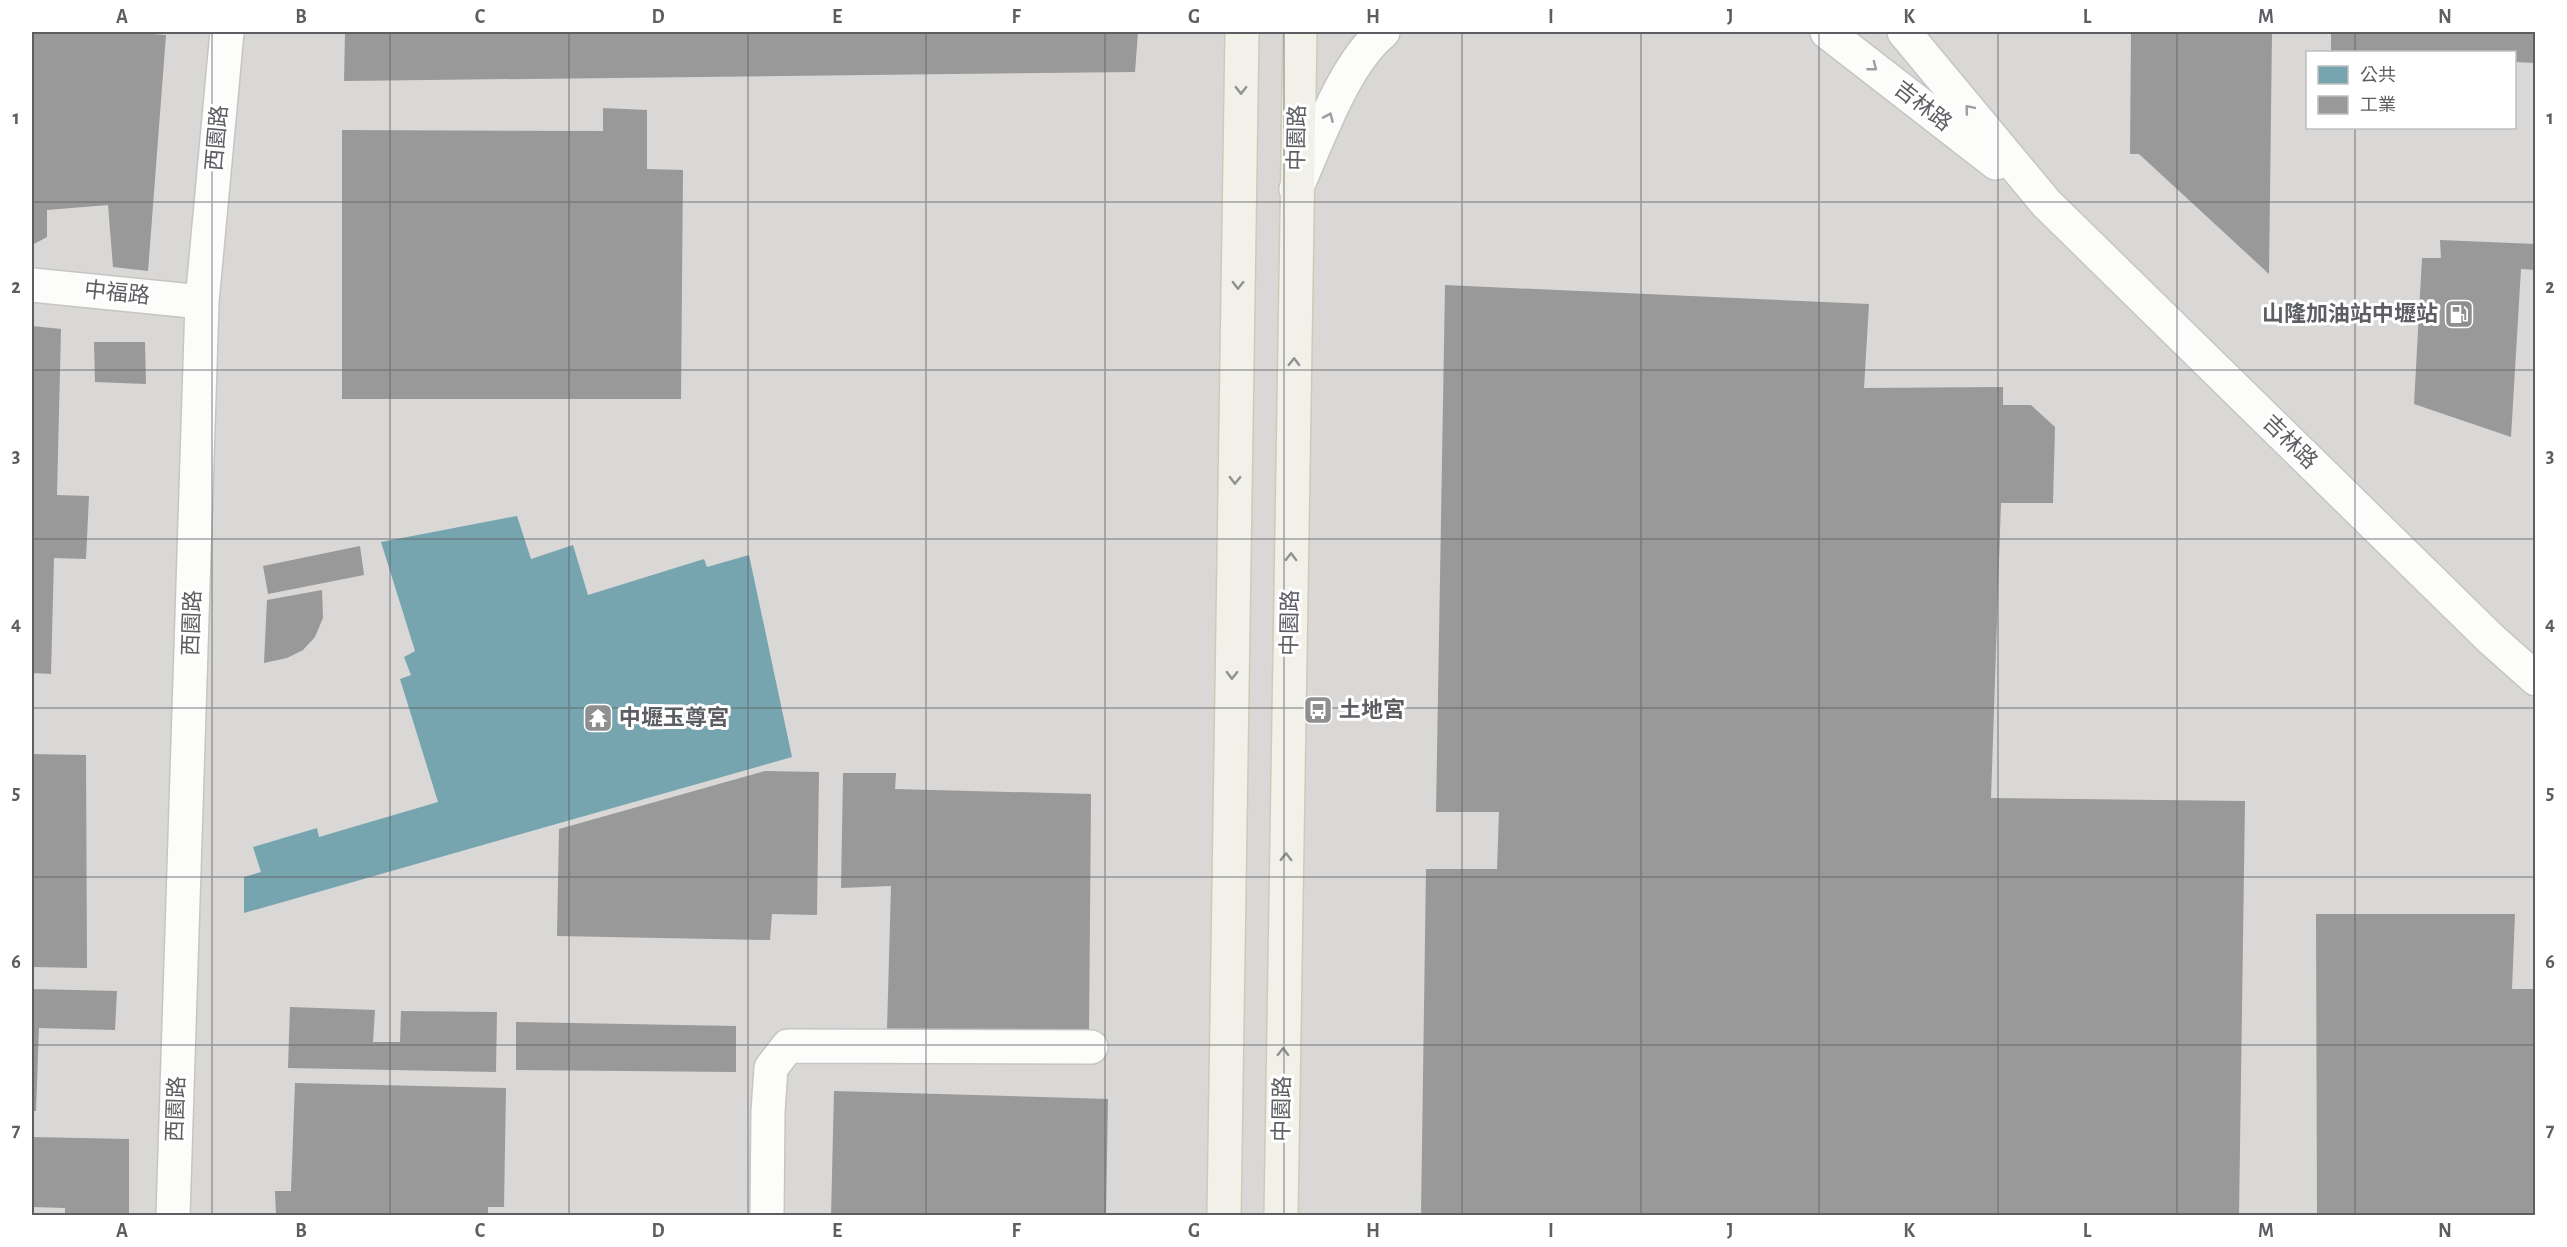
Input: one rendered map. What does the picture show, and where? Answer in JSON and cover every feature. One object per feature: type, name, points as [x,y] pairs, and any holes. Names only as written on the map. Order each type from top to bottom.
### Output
[{"type":"main road","points":[[1224,1215],[1242,32]]},
{"type":"main road","name":"中園路","points":[[1281,1215],[1300,32]]},
{"type":"street","name":"西園路","points":[[173,1215],[202,302],[227,32]]},
{"type":"street","points":[[1296,189],[1343,85],[1369,44],[1383,32]]},
{"type":"street","name":"吉林路","points":[[1827,32],[2046,202]]},
{"type":"street","name":"吉林路","points":[[1904,32],[2046,202],[2490,638],[2535,679]]},
{"type":"street","name":"中福路","points":[[32,285],[202,302]]},
{"type":"street","points":[[767,1215],[768,1112],[771,1068],[788,1046],[1091,1047]]},
{"type":"shaded area","points":[[32,32],[2535,32],[2535,1215],[32,1215]]},
{"type":"building: 公共","name":"中壢玉尊宮","points":[[517,516],[531,559],[573,545],[588,595],[704,559],[707,567],[749,555],[792,757],[244,913],[244,877],[261,872],[253,847],[317,828],[319,837],[438,802],[400,679],[411,675],[404,657],[415,651],[381,542]]},
{"type":"building: 工業","points":[[32,32],[127,32],[166,35],[148,271],[113,267],[108,205],[47,210],[47,237],[32,245]]},
{"type":"building: 工業","points":[[345,32],[1138,32],[1135,72],[344,81]]},
{"type":"building: 工業","points":[[2131,32],[2272,32],[2269,274],[2139,154],[2130,154]]},
{"type":"building: 工業","points":[[2331,32],[2536,32],[2536,63],[2516,62],[2516,51],[2331,51]]},
{"type":"building: 工業","points":[[603,108],[647,110],[647,169],[683,170],[681,399],[342,399],[342,130],[603,131]]},
{"type":"building: 工業","points":[[2440,240],[2536,244],[2536,270],[2521,269],[2511,437],[2414,404],[2422,258],[2441,258]]},
{"type":"building: 工業","points":[[1445,285],[1869,304],[1864,388],[2003,387],[2003,405],[2031,405],[2055,427],[2053,503],[2001,503],[1991,798],[2245,801],[2239,1216],[1421,1216],[1426,869],[1497,869],[1499,812],[1436,812]]},
{"type":"building: 工業","points":[[32,326],[61,329],[57,495],[89,496],[86,559],[54,558],[51,674],[32,673]]},
{"type":"building: 工業","points":[[94,342],[145,342],[146,384],[95,382]]},
{"type":"building: 工業","points":[[360,546],[364,575],[268,594],[263,566]]},
{"type":"building: 工業","points":[[322,590],[323,618],[315,637],[303,650],[287,658],[264,663],[267,600]]},
{"type":"building: 工業","points":[[32,754],[86,755],[87,968],[32,967]]},
{"type":"building: 工業","points":[[765,771],[819,772],[817,915],[772,914],[770,940],[557,936],[559,829]]},
{"type":"building: 工業","points":[[843,773],[896,773],[895,789],[1091,794],[1089,1035],[887,1030],[891,886],[841,888]]},
{"type":"building: 工業","points":[[2316,914],[2515,914],[2512,989],[2536,989],[2536,1216],[2317,1216]]},
{"type":"building: 工業","points":[[32,989],[117,991],[115,1030],[39,1028],[36,1111],[32,1111]]},
{"type":"building: 工業","points":[[290,1007],[375,1010],[373,1042],[400,1042],[401,1011],[497,1012],[496,1072],[288,1068]]},
{"type":"building: 工業","points":[[516,1022],[736,1026],[736,1072],[516,1070]]},
{"type":"building: 工業","points":[[295,1083],[506,1088],[504,1207],[488,1207],[488,1216],[276,1216],[275,1191],[291,1191]]},
{"type":"building: 工業","points":[[834,1091],[1108,1099],[1106,1216],[831,1216]]},
{"type":"building: 工業","points":[[32,1137],[129,1139],[129,1216],[65,1216],[65,1208],[32,1207]]},
{"type":"place","name":"山隆加油站中壢站","points":[[2459,314]]},
{"type":"place","name":"土地宮","points":[[1318,710]]},
{"type":"place","name":"中壢玉尊宮","points":[[598,718]]}]
